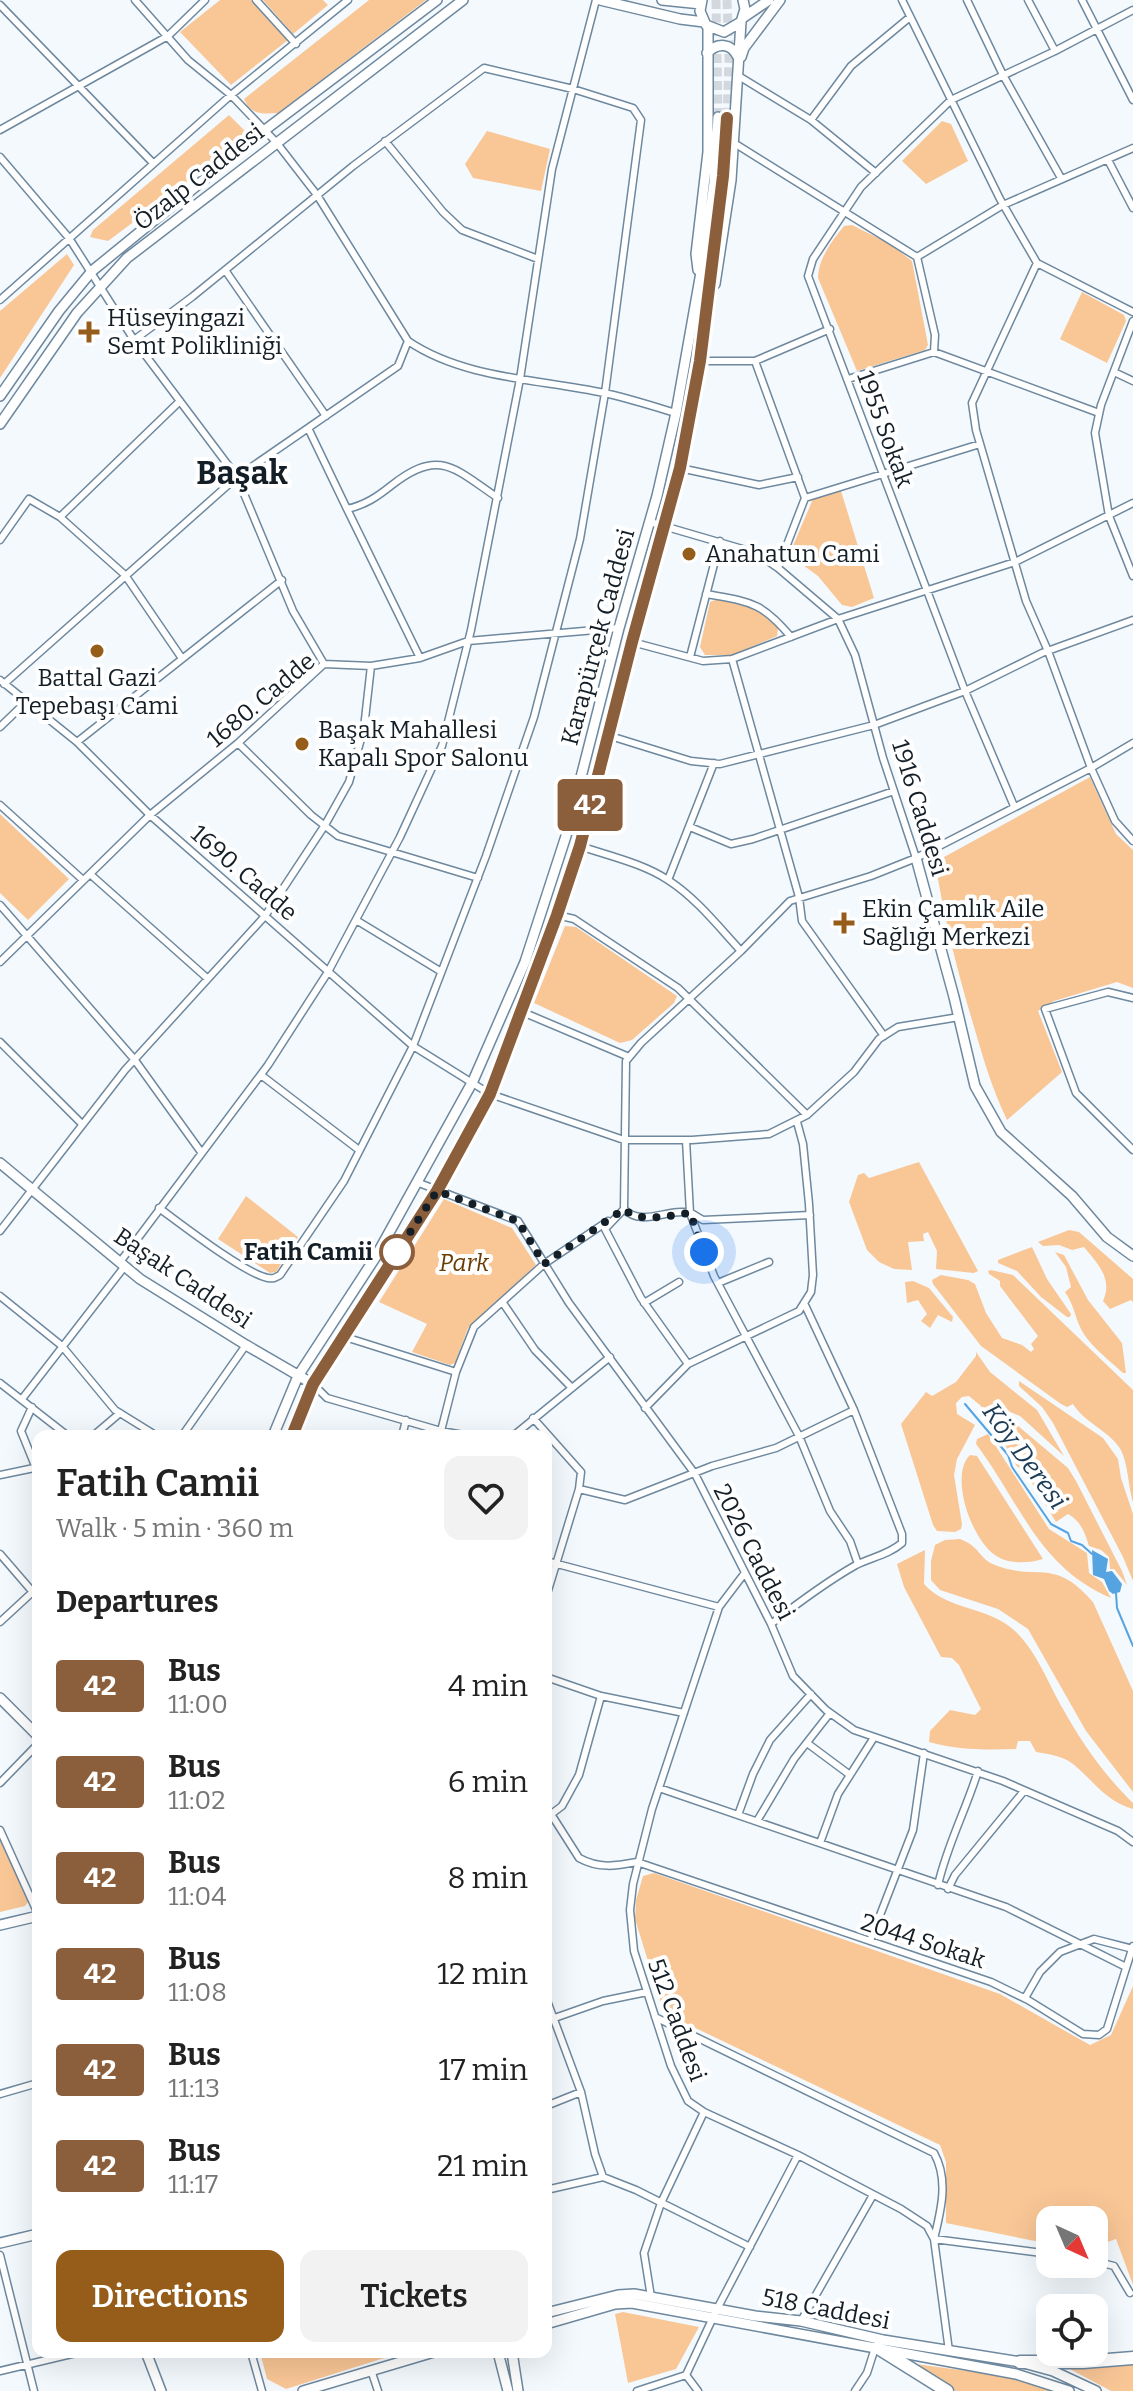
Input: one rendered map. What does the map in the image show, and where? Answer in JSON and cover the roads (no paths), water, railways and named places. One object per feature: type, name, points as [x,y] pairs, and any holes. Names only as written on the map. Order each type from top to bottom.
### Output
[{"type":"highway","points":[[876,2348],[947,2391]]},
{"type":"highway","points":[[1020,2362],[1133,2358]]},
{"type":"main road","name":"Özalp Caddesi","points":[[0,396],[59,311],[92,271],[265,130],[437,0]]},
{"type":"main road","name":"Özalp Caddesi","points":[[0,424],[77,313],[127,258],[463,0]]},
{"type":"main road","points":[[598,0],[706,24],[724,32],[731,31],[769,0]]},
{"type":"main road","points":[[662,0],[702,2],[706,24],[708,152],[696,254],[699,282]]},
{"type":"main road","points":[[705,322],[724,236],[734,143],[743,0]]},
{"type":"main road","points":[[738,65],[744,48],[780,0]]},
{"type":"main road","points":[[707,53],[714,46],[726,46],[735,50],[738,65]]},
{"type":"main road","name":"Karapürçek Caddesi","points":[[276,1430],[298,1376],[375,1258],[419,1183],[473,1081],[525,962],[566,836],[676,413],[723,117],[723,176],[700,361],[680,468],[580,846],[490,1094],[437,1191],[313,1384],[294,1430]]},
{"type":"main road","name":"1916 Caddesi","points":[[916,858],[975,1086],[1001,1132],[1072,1196],[1107,1237],[1133,1256]]},
{"type":"main road","name":"Başak Caddesi","points":[[0,1163],[140,1279],[313,1384]]},
{"type":"main road","points":[[0,1698],[32,1730]]},
{"type":"main road","points":[[0,1925],[32,1917]]},
{"type":"main road","points":[[0,2243],[32,2235]]},
{"type":"main road","name":"518 Caddesi","points":[[552,2312],[618,2295],[651,2297],[715,2314],[876,2348],[1016,2374],[1069,2391]]},
{"type":"main road","name":"518 Caddesi","points":[[552,2322],[624,2303],[801,2321],[883,2340],[1020,2362],[1053,2371],[1096,2391]]},
{"type":"main road","points":[[148,2358],[161,2391]]},
{"type":"main road","points":[[303,2391],[413,2358]]},
{"type":"main road","points":[[500,2358],[508,2391]]},
{"type":"main road","points":[[513,2358],[518,2391]]},
{"type":"street","points":[[135,0],[188,60],[231,95],[276,142],[317,195],[408,341],[432,357],[520,379],[605,393],[676,413]]},
{"type":"street","points":[[0,130],[168,36],[205,0]]},
{"type":"street","points":[[256,0],[296,44]]},
{"type":"street","points":[[0,300],[231,95],[348,0]]},
{"type":"street","points":[[22,1399],[122,1264],[159,1208],[261,1075],[328,972],[392,852],[442,746],[498,498],[520,379],[552,169],[598,0]]},
{"type":"street","points":[[902,0],[1003,205],[1037,263],[1133,312]]},
{"type":"street","points":[[967,0],[1003,75],[1061,178]]},
{"type":"street","points":[[1028,0],[1055,51]]},
{"type":"street","points":[[1082,0],[1133,100]]},
{"type":"street","points":[[0,5],[153,163]]},
{"type":"street","name":"1955 Sokak","points":[[1014,806],[965,691],[808,276],[813,259],[861,187],[951,100],[1133,10]]},
{"type":"street","points":[[811,120],[851,66],[910,17]]},
{"type":"street","points":[[738,65],[876,173]]},
{"type":"street","points":[[134,340],[385,141],[484,68],[573,89],[633,108],[641,120],[605,393],[580,539],[534,717],[478,878],[413,1046],[344,1181],[280,1275],[271,1279],[262,1276],[216,1249],[159,1208]]},
{"type":"street","points":[[385,141],[443,212],[462,230],[538,259]]},
{"type":"street","points":[[734,143],[917,257],[935,335],[934,352]]},
{"type":"street","points":[[917,257],[1003,205],[1133,148]]},
{"type":"street","points":[[0,157],[69,238],[134,340],[237,477],[293,611],[324,664]]},
{"type":"street","points":[[1108,160],[1133,208]]},
{"type":"street","points":[[1037,263],[972,403],[980,444],[1026,601],[1091,768],[1115,821],[1133,841]]},
{"type":"street","points":[[225,270],[326,416]]},
{"type":"street","points":[[1133,321],[1099,413],[1095,433],[1109,516],[1133,576]]},
{"type":"street","points":[[700,361],[755,361],[830,329]]},
{"type":"street","points":[[2,682],[237,477],[398,366],[408,341]]},
{"type":"street","points":[[848,379],[934,352],[1099,413]]},
{"type":"street","points":[[755,361],[805,498],[778,568]]},
{"type":"street","points":[[1114,372],[1133,381]]},
{"type":"street","points":[[60,517],[180,401]]},
{"type":"street","points":[[309,430],[420,658]]},
{"type":"street","points":[[805,498],[980,444]]},
{"type":"street","points":[[347,509],[364,505],[411,470],[434,462],[459,472],[498,498]]},
{"type":"street","points":[[680,468],[759,485],[798,477]]},
{"type":"street","points":[[0,540],[29,499],[60,517],[125,575],[181,657]]},
{"type":"street","points":[[632,642],[703,661],[732,659],[838,619],[1015,562],[1133,503]]},
{"type":"street","name":"1916 Caddesi","points":[[650,522],[756,553],[838,619],[855,655],[916,858]]},
{"type":"street","points":[[690,657],[720,541]]},
{"type":"street","points":[[77,742],[282,580]]},
{"type":"street","points":[[706,594],[752,602],[765,609],[791,637]]},
{"type":"street","points":[[607,735],[691,761],[714,763],[874,725],[965,691],[1048,651],[1133,620]]},
{"type":"street","name":"1680. Cadde","points":[[0,962],[150,815],[238,743],[324,664],[371,666],[420,658],[468,641],[619,628]]},
{"type":"street","points":[[732,659],[799,897],[802,921],[884,1036],[898,1027],[959,1017]]},
{"type":"street","points":[[0,1231],[134,1059],[265,916],[325,825],[349,782],[364,728],[371,666]]},
{"type":"street","name":"1690. Cadde","points":[[2,682],[77,742],[150,815],[413,1046],[490,1094],[624,1140],[686,1140],[769,1134],[807,1115],[854,1072],[884,1036]]},
{"type":"street","points":[[0,727],[26,702]]},
{"type":"street","points":[[238,743],[338,836],[478,878]]},
{"type":"street","points":[[688,1364],[644,1303],[605,1229],[624,1209],[626,1061],[641,1043],[790,901],[871,876],[916,858],[1133,744]]},
{"type":"street","points":[[668,880],[714,763]]},
{"type":"street","points":[[690,827],[731,844],[894,791]]},
{"type":"street","points":[[0,805],[83,880]]},
{"type":"street","points":[[580,846],[645,867],[668,880],[695,901],[741,951]]},
{"type":"street","points":[[90,874],[207,978]]},
{"type":"street","points":[[0,905],[134,1059],[201,1152]]},
{"type":"street","points":[[557,915],[574,919],[678,988],[807,1115]]},
{"type":"street","points":[[356,920],[440,971]]},
{"type":"street","points":[[1133,998],[1108,992],[1045,1009],[1076,1093],[1133,1150]]},
{"type":"street","points":[[520,1011],[629,1057]]},
{"type":"street","points":[[0,1042],[82,1124]]},
{"type":"street","points":[[261,1075],[359,1150]]},
{"type":"street","points":[[645,1408],[688,1364],[799,1311],[811,1292],[810,1215],[803,1144],[797,1122]]},
{"type":"street","points":[[686,1140],[690,1213],[718,1283],[799,1436],[830,1511],[850,1541],[858,1564]]},
{"type":"street","name":"2026 Caddesi","points":[[419,1183],[518,1221],[569,1303],[695,1474],[771,1624],[793,1676],[830,1713],[873,1739],[978,1771],[1118,1831],[1133,1842]]},
{"type":"street","points":[[624,1209],[630,1215],[641,1217],[690,1213],[703,1220],[810,1215]]},
{"type":"street","points":[[441,1430],[456,1372],[474,1327],[544,1264],[624,1209]]},
{"type":"street","points":[[718,1283],[769,1262]]},
{"type":"street","points":[[644,1303],[679,1282]]},
{"type":"street","points":[[0,1296],[62,1346],[120,1413],[147,1430]]},
{"type":"street","points":[[503,1303],[535,1350],[572,1388]]},
{"type":"street","points":[[771,1624],[858,1564],[891,1552],[902,1543],[902,1534],[854,1410],[804,1303]]},
{"type":"street","points":[[342,1336],[456,1372]]},
{"type":"street","points":[[186,1430],[246,1345]]},
{"type":"street","points":[[520,1430],[610,1357]]},
{"type":"street","points":[[0,1383],[61,1430]]},
{"type":"street","points":[[313,1384],[327,1398],[438,1430]]},
{"type":"street","points":[[32,1407],[21,1431],[32,1460]]},
{"type":"street","points":[[579,1489],[625,1500],[776,1448],[854,1410]]},
{"type":"street","points":[[100,1430],[120,1413]]},
{"type":"street","points":[[533,1418],[544,1430]]},
{"type":"street","points":[[404,1430],[406,1420]]},
{"type":"street","points":[[552,1439],[581,1472],[579,1489],[552,1577]]},
{"type":"street","points":[[0,1475],[32,1471]]},
{"type":"street","points":[[0,1554],[32,1586]]},
{"type":"street","points":[[552,1563],[719,1607]]},
{"type":"street","name":"512 Caddesi","points":[[744,1574],[719,1607],[637,1862],[630,1910],[634,1951],[681,2091],[688,2101],[704,2112],[798,2155],[873,2195],[927,2226],[934,2239]]},
{"type":"street","points":[[0,1621],[32,1592]]},
{"type":"street","points":[[552,1679],[601,1696],[684,1713]]},
{"type":"street","points":[[738,1815],[770,1740],[811,1694]]},
{"type":"street","points":[[552,1813],[562,1806],[579,1775],[601,1696]]},
{"type":"street","points":[[757,1821],[830,1713]]},
{"type":"street","points":[[820,1843],[838,1794],[873,1739]]},
{"type":"street","points":[[807,1743],[850,1775]]},
{"type":"street","points":[[0,1783],[32,1750]]},
{"type":"street","points":[[870,1941],[913,1830],[924,1753]]},
{"type":"street","points":[[938,1885],[943,1861],[966,1812],[978,1771]]},
{"type":"street","points":[[659,1788],[1006,1907],[1126,1967]]},
{"type":"street","points":[[948,1889],[955,1875],[1024,1791]]},
{"type":"street","points":[[552,1821],[579,1858],[607,1866],[637,1862]]},
{"type":"street","points":[[0,1830],[32,1904]]},
{"type":"street","name":"2044 Sokak","points":[[637,1862],[991,1982],[1025,1998],[1083,2034],[1099,2035],[1107,2029],[1133,1948]]},
{"type":"street","points":[[1025,1998],[1040,1972],[1060,1952],[1094,1939],[1133,1948]]},
{"type":"street","points":[[552,2019],[603,2001],[647,1992]]},
{"type":"street","points":[[655,2017],[934,2153],[941,2166],[943,2190],[934,2239],[949,2351]]},
{"type":"street","points":[[552,2025],[581,2092],[603,2177]]},
{"type":"street","points":[[0,2094],[32,2085]]},
{"type":"street","points":[[552,2104],[581,2092]]},
{"type":"street","points":[[651,2297],[644,2253],[661,2203],[704,2112]]},
{"type":"street","points":[[637,2391],[686,2375],[798,2155]]},
{"type":"street","points":[[552,2189],[603,2177],[636,2190],[750,2247]]},
{"type":"street","points":[[801,2321],[873,2195]]},
{"type":"street","points":[[934,2239],[1036,2252]]},
{"type":"street","points":[[0,2255],[34,2391]]},
{"type":"street","points":[[1108,2264],[1114,2266],[1130,2293]]},
{"type":"street","points":[[855,2391],[867,2373],[876,2348]]},
{"type":"street","points":[[0,2371],[56,2358]]},
{"type":"street","points":[[253,2358],[262,2391]]},
{"type":"street","points":[[371,2370],[378,2391]]},
{"type":"street","points":[[686,2375],[698,2391]]},
{"type":"water","points":[[1092,1550],[1108,1559],[1106,1572],[1112,1571],[1122,1584],[1120,1592],[1113,1594],[1104,1579],[1093,1575]]},
{"type":"waterway","name":"Köy Deresi","points":[[965,1404],[1008,1455],[1012,1467],[1051,1524],[1068,1533],[1071,1541],[1092,1554]]},
{"type":"waterway","name":"Köy Deresi","points":[[1116,1593],[1117,1608],[1133,1646]]},
{"type":"tunnel","points":[[716,0],[718,117]]},
{"type":"tunnel","points":[[727,0],[727,118]]},
{"type":"place","name":"Hüseyingazi Semt Polikliniği","points":[[89,332]]},
{"type":"place","name":"Anahatun Cami","points":[[689,554]]},
{"type":"place","name":"Battal Gazi Tepebaşı Cami","points":[[97,651]]},
{"type":"place","name":"Başak Mahallesi Kapalı Spor Salonu","points":[[302,744]]},
{"type":"place","name":"Ekin Çamlık Aile Sağlığı Merkezi","points":[[844,923]]},
{"type":"place","name":"Fatih Camii","points":[[397,1252]]},
{"type":"district","name":"Başak","points":[[242,473]]},
{"type":"park label","name":"Park","points":[[464,1263]]}]
